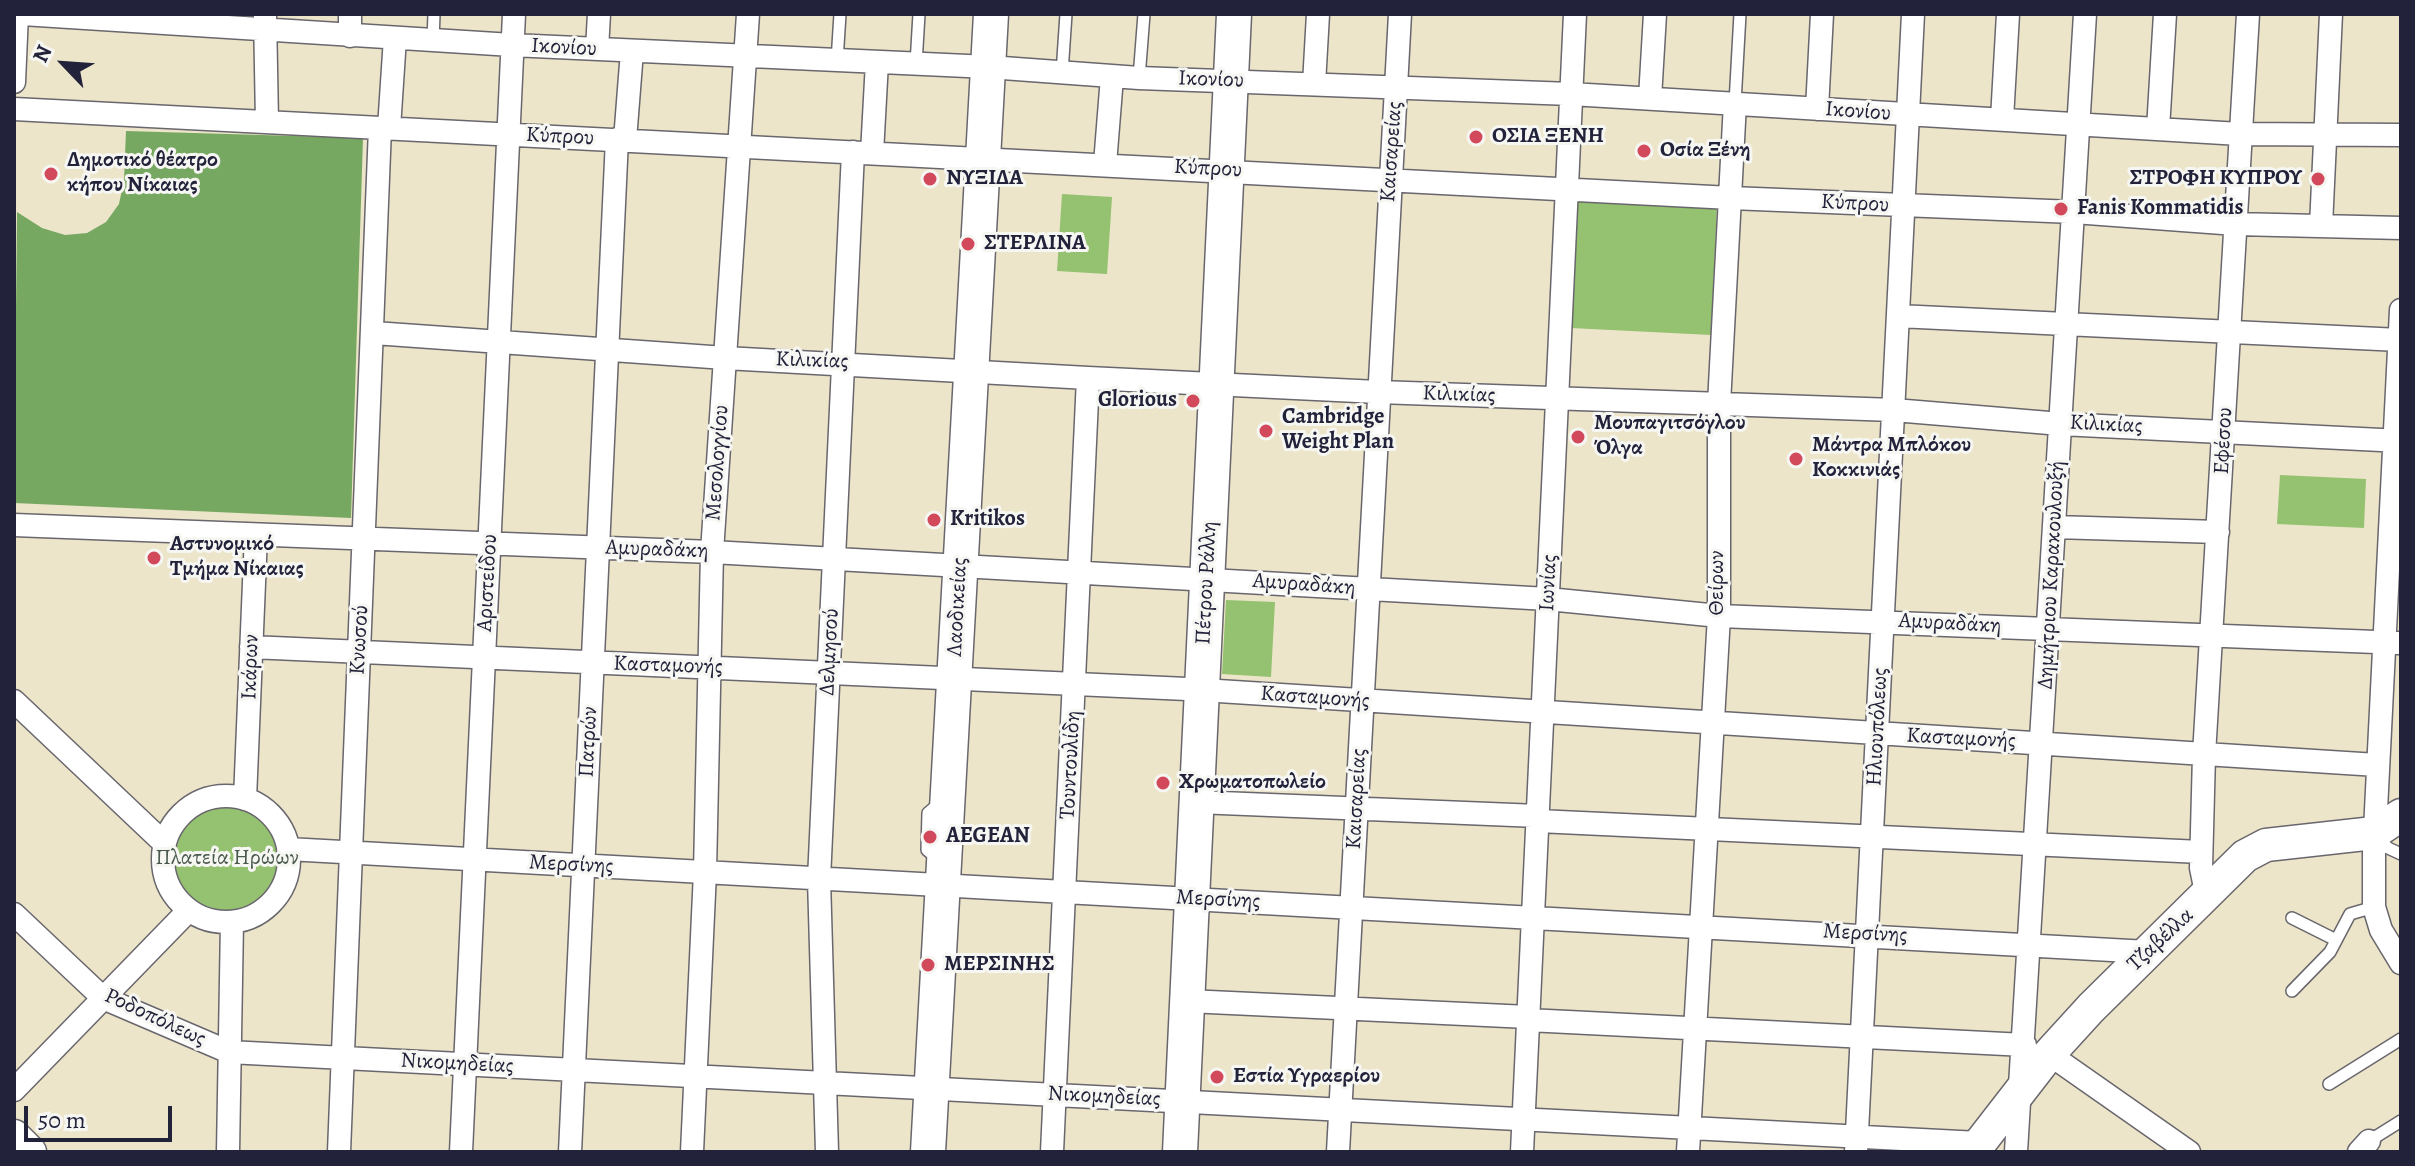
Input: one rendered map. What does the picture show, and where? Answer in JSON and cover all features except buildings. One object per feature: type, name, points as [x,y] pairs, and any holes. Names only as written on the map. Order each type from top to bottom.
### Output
[{"type":"main road","name":"Λαοδικείας","points":[[928,1152],[991,14]]},
{"type":"main road","name":"Πέτρου Ράλλη","points":[[1180,1152],[1234,14]]},
{"type":"main road","name":"Τζαβέλλα","points":[[1976,1148],[2023,1088],[2037,1049],[2148,952],[2203,872],[2266,845],[2374,833],[2401,815]]},
{"type":"main road","points":[[14,1136],[30,1152]]},
{"type":"street","name":"Ικονίου","points":[[19,14],[350,25],[395,38],[433,41],[989,67],[1112,77],[1571,94],[2240,134],[2401,135]]},
{"type":"street","points":[[14,82],[19,14]]},
{"type":"street","name":"Αριστείδου","points":[[461,1152],[514,14]]},
{"type":"street","points":[[597,49],[599,14]]},
{"type":"street","name":"Μεσολογγίου","points":[[692,1152],[705,872],[712,552],[748,14]]},
{"type":"street","points":[[1314,84],[1318,14]]},
{"type":"street","name":"Καισαρείας","points":[[1338,1152],[1400,14]]},
{"type":"street","name":"Ιωνίας","points":[[1522,1152],[1575,14]]},
{"type":"street","points":[[1650,98],[1655,14]]},
{"type":"street","points":[[1817,109],[1822,14]]},
{"type":"street","name":"Ηλιουπόλεως","points":[[1857,1144],[1913,14]]},
{"type":"street","points":[[2002,119],[2008,14]]},
{"type":"street","name":"Δημήτριου Καρακουλουξή","points":[[2037,1049],[2031,943],[2085,14]]},
{"type":"street","points":[[2158,129],[2165,14]]},
{"type":"street","name":"Εφέσου","points":[[2203,872],[2204,755],[2248,14]]},
{"type":"street","points":[[2321,226],[2331,14]]},
{"type":"street","points":[[264,23],[267,122]]},
{"type":"street","name":"Κνωσού","points":[[339,1152],[374,333],[385,128],[395,38]]},
{"type":"street","name":"Πατρών","points":[[570,1152],[608,349],[621,140],[632,51]]},
{"type":"street","name":"Δελμησού","points":[[827,1152],[819,879],[843,362],[862,152],[877,62]]},
{"type":"street","points":[[1105,164],[1112,77]]},
{"type":"street","name":"Θείρων","points":[[1688,1152],[1719,616],[1719,404],[1735,103]]},
{"type":"street","name":"Κύπρου","points":[[14,109],[1731,198],[2074,212],[2236,224],[2401,228]]},
{"type":"street","points":[[2401,310],[2393,642],[2377,765],[2374,833],[2374,907],[2381,930],[2401,963]]},
{"type":"street","points":[[1898,316],[2400,340]]},
{"type":"street","name":"Κιλικίας","points":[[374,333],[725,358],[971,369],[1088,378],[1378,392],[1894,410],[2061,424],[2398,441]]},
{"type":"street","name":"Τουντουλίδη","points":[[1052,1152],[1088,378]]},
{"type":"street","name":"Αμυραδάκη","points":[[14,525],[712,552],[1548,599],[1719,616],[1883,620],[2212,638],[2393,642]]},
{"type":"street","points":[[2055,527],[2218,532]]},
{"type":"street","name":"Ικάρων","points":[[245,799],[256,535]]},
{"type":"street","name":"Κασταμονής","points":[[251,647],[1202,690],[1542,710],[1712,725],[2377,765]]},
{"type":"street","points":[[14,701],[165,844]]},
{"type":"street","points":[[225,796],[245,799],[274,818],[288,849],[289,863],[280,891],[259,912],[232,922],[202,917],[175,897],[167,880],[165,844],[173,825],[187,810],[205,800],[225,796]]},
{"type":"street","points":[[1197,802],[2037,845],[2203,872]]},
{"type":"street","name":"Μερσίνης","points":[[288,849],[819,879],[943,874],[1065,892],[2031,943],[2148,952]]},
{"type":"street","points":[[14,1090],[189,910]]},
{"type":"street","name":"Ροδοπόλεως","points":[[14,914],[103,998],[229,1052]]},
{"type":"street","points":[[228,1152],[232,922]]},
{"type":"street","points":[[1188,1001],[2037,1049],[2189,1152]]},
{"type":"street","name":"Νικομηδείας","points":[[229,1052],[1689,1128],[1857,1144],[1976,1148]]},
{"type":"street","points":[[2016,1152],[2023,1088]]},
{"type":"lane","points":[[433,41],[434,14]]},
{"type":"lane","points":[[837,61],[840,14]]},
{"type":"lane","points":[[916,64],[919,14]]},
{"type":"lane","points":[[1062,74],[1066,14]]},
{"type":"lane","points":[[1139,78],[1144,14]]},
{"type":"lane","name":"Θείρων","points":[[1735,103],[1740,14]]},
{"type":"lane","points":[[2374,833],[2388,848],[2401,854]]},
{"type":"lane","points":[[2292,991],[2330,952],[2350,914],[2374,907]]},
{"type":"lane","points":[[2292,918],[2336,940]]},
{"type":"lane","points":[[2329,1084],[2401,1039]]},
{"type":"lane","points":[[2364,1146],[2401,1121]]},
{"type":"green space","points":[[126,131],[363,138],[351,518],[14,503],[17,212],[42,228],[65,235],[87,233],[106,222],[119,204],[124,180]]},
{"type":"green space","points":[[1062,194],[1112,197],[1107,274],[1057,271]]},
{"type":"green space","points":[[1578,198],[1717,205],[1711,335],[1571,328]]},
{"type":"green space","points":[[2280,475],[2366,479],[2364,528],[2277,524]]},
{"type":"green space","points":[[1226,600],[1275,602],[1271,677],[1222,674]]},
{"type":"green space","name":"Πλατεία Ηρώων","points":[[227,804],[248,808],[266,820],[278,838],[282,859],[278,880],[266,898],[248,910],[227,914],[206,910],[188,898],[176,880],[172,859],[176,838],[188,820],[206,808]]},
{"type":"place","name":"ΟΣΙΑ ΞΕΝΗ","points":[[1476,137]]},
{"type":"place","name":"Οσία Ξένη","points":[[1644,151]]},
{"type":"place","name":"Δημοτικό θέατρο κήπου Νίκαιας","points":[[51,174]]},
{"type":"place","name":"ΝΥΞΙΔΑ","points":[[930,179]]},
{"type":"place","name":"ΣΤΡΟΦΗ ΚΥΠΡΟΥ","points":[[2318,179]]},
{"type":"place","name":"Fanis Kommatidis","points":[[2061,209]]},
{"type":"place","name":"ΣΤΕΡΛΙΝΑ","points":[[968,244]]},
{"type":"place","name":"Glorious","points":[[1193,401]]},
{"type":"place","name":"Cambridge Weight Plan","points":[[1266,431]]},
{"type":"place","name":"Μουπαγιτσόγλου Όλγα","points":[[1578,437]]},
{"type":"place","name":"Μάντρα Μπλόκου Κοκκινιάς","points":[[1796,459]]},
{"type":"place","name":"Kritikos","points":[[934,520]]},
{"type":"place","name":"Αστυνομικό Τμήμα Νίκαιας","points":[[154,558]]},
{"type":"place","name":"Χρωματοπωλείο","points":[[1163,783]]},
{"type":"place","name":"AEGEAN","points":[[930,837]]},
{"type":"place","name":"ΜΕΡΣΙΝΗΣ","points":[[928,965]]},
{"type":"place","name":"Εστία Υγραερίου","points":[[1217,1077]]}]
